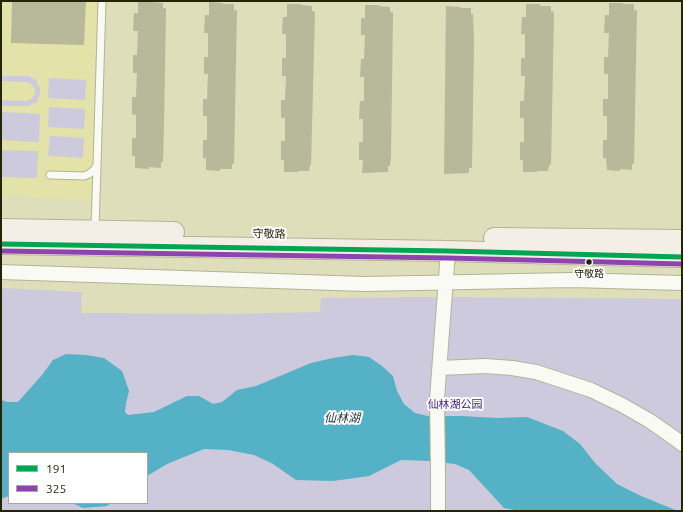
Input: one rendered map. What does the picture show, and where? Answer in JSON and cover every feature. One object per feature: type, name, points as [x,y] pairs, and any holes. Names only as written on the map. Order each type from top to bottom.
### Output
[{"type":"main road","name":"守敬路","points":[[1,229],[440,238],[682,240]]},
{"type":"main road","name":"守敬路","points":[[1,244],[448,251],[682,257]]},
{"type":"street","points":[[438,511],[438,399],[448,251]]},
{"type":"street","points":[[1,272],[364,284],[571,280],[682,283]]},
{"type":"street","points":[[440,368],[485,366],[536,372],[591,390],[622,405],[650,421],[682,444]]},
{"type":"lane","points":[[95,231],[102,1]]},
{"type":"lane","points":[[50,175],[84,176],[94,170],[97,165]]},
{"type":"shaded area","points":[[1,1],[106,1],[100,192],[96,199],[90,201],[1,195]]},
{"type":"green space","points":[[1,76],[28,76],[36,80],[40,88],[37,102],[28,106],[1,106],[1,100],[27,101],[31,99],[34,96],[35,89],[30,83],[27,82],[1,81]]},
{"type":"green space","points":[[49,78],[86,80],[85,100],[48,98]]},
{"type":"green space","points":[[49,107],[85,109],[84,129],[48,127]]},
{"type":"green space","points":[[1,112],[40,114],[39,142],[1,140]]},
{"type":"green space","points":[[50,136],[84,138],[83,158],[48,156]]},
{"type":"green space","points":[[1,150],[38,151],[37,178],[1,177]]},
{"type":"green space","name":"仙林湖公园","points":[[1,288],[82,292],[81,313],[228,314],[320,312],[321,298],[434,297],[682,299],[682,511],[1,511]]},
{"type":"water","name":"仙林湖","points":[[66,354],[86,355],[104,358],[122,371],[129,391],[125,412],[128,415],[154,412],[187,396],[199,396],[213,404],[222,402],[237,390],[256,386],[311,363],[353,355],[369,357],[393,376],[397,391],[404,404],[415,413],[428,416],[497,418],[527,417],[563,431],[580,444],[596,464],[617,484],[641,496],[678,511],[519,511],[504,508],[469,470],[455,464],[431,461],[401,460],[369,476],[333,481],[296,480],[273,464],[254,455],[228,450],[204,449],[167,464],[148,475],[148,452],[8,452],[8,496],[1,499],[1,400],[18,402],[53,360]]},
{"type":"water","points":[[74,504],[110,504],[107,506],[83,508]]},
{"type":"building","points":[[12,1],[86,1],[84,45],[11,43]]},
{"type":"building","points":[[138,1],[163,3],[163,8],[166,9],[163,162],[161,162],[161,168],[135,168],[135,156],[132,156],[132,138],[136,138],[136,115],[132,114],[132,97],[136,97],[137,73],[133,73],[133,55],[137,55],[138,31],[133,31],[134,13],[138,13]]},
{"type":"building","points":[[209,2],[234,4],[234,10],[237,11],[234,164],[232,164],[232,169],[220,169],[220,171],[206,170],[206,158],[203,158],[203,140],[207,140],[207,116],[203,116],[203,99],[207,99],[208,74],[204,74],[204,57],[208,57],[208,33],[204,33],[205,15],[209,15]]},
{"type":"building","points":[[609,3],[634,4],[634,10],[637,11],[634,164],[632,164],[632,170],[607,170],[606,158],[603,158],[603,140],[607,140],[607,116],[603,116],[603,99],[608,99],[608,74],[604,74],[604,57],[608,57],[609,33],[604,33],[605,15],[609,15]]},
{"type":"building","points":[[287,4],[312,6],[312,11],[315,12],[311,165],[309,171],[284,172],[284,160],[281,160],[281,141],[285,141],[285,118],[281,118],[281,100],[285,100],[286,76],[282,76],[282,58],[286,58],[286,34],[282,34],[283,17],[287,17]]},
{"type":"building","points":[[526,4],[551,6],[551,11],[554,13],[551,165],[549,165],[548,171],[523,172],[523,160],[520,160],[520,142],[524,142],[524,118],[520,118],[520,101],[524,101],[525,76],[521,76],[521,58],[525,58],[525,34],[521,34],[522,17],[526,17]]},
{"type":"building","points":[[365,5],[390,7],[390,12],[393,13],[391,156],[388,172],[362,173],[363,160],[359,160],[359,142],[363,142],[363,119],[359,119],[360,101],[364,101],[364,77],[360,77],[361,59],[364,59],[365,35],[361,35],[361,18],[365,18]]},
{"type":"building","points":[[446,6],[471,8],[471,14],[473,14],[472,168],[469,168],[469,173],[444,174]]},
{"type":"transit line","name":"191","points":[[1,244],[448,251],[682,257]]},
{"type":"transit line","name":"325","points":[[1,251],[448,258],[682,264]]},
{"type":"place","name":"守敬路","points":[[589,262]]}]
